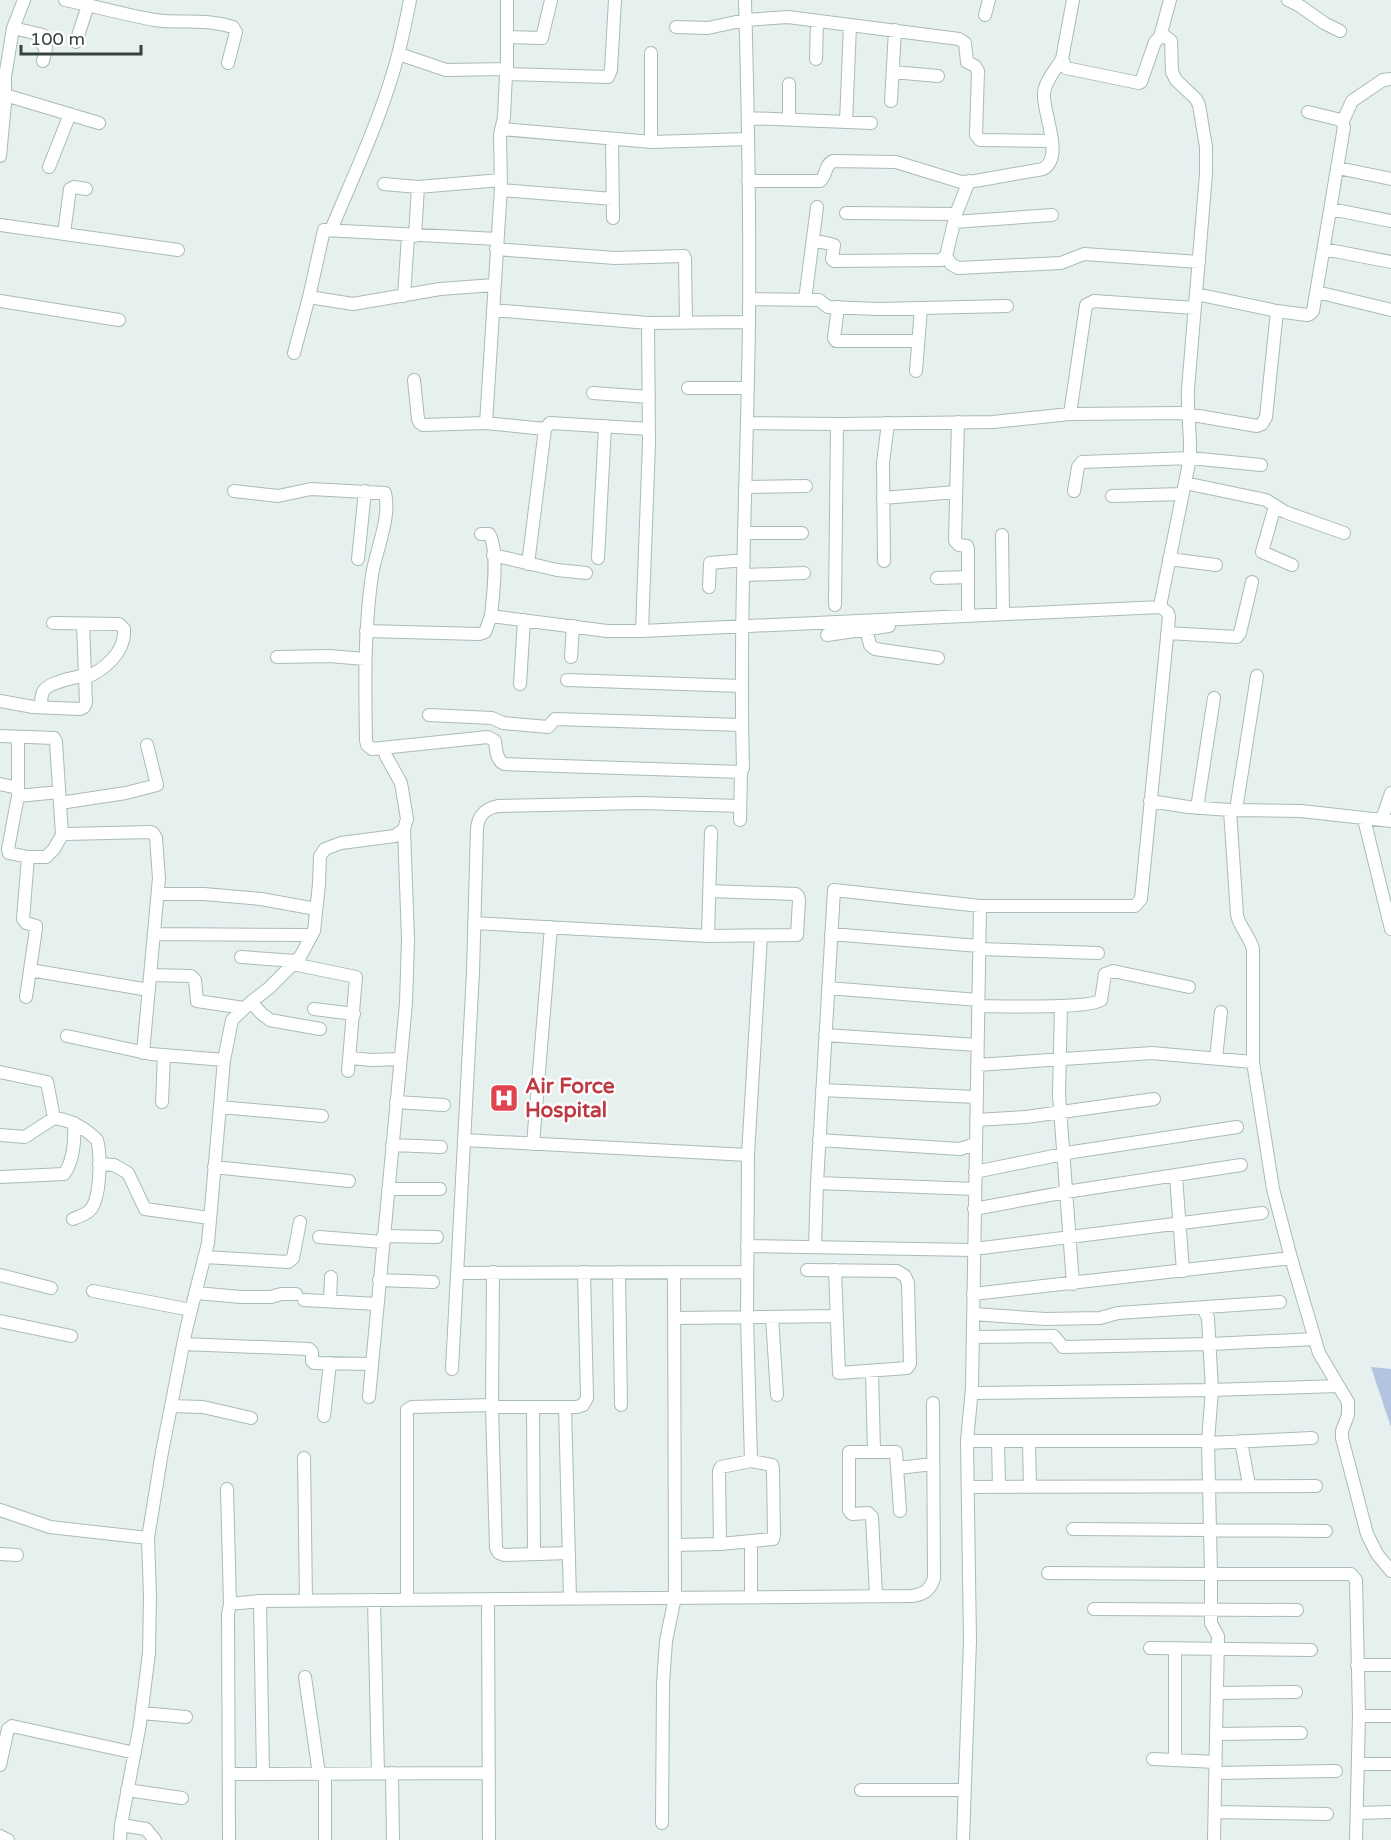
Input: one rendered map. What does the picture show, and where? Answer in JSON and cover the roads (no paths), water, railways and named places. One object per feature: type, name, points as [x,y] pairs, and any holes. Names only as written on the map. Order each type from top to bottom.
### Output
[{"type":"street","points":[[0,156],[5,95],[3,77],[13,28],[24,0]]},
{"type":"street","points":[[64,0],[113,5],[156,20],[197,20],[222,23],[233,27],[236,32],[228,63]]},
{"type":"street","points":[[331,230],[381,107],[399,54],[410,0]]},
{"type":"street","points":[[486,423],[501,185],[501,129],[507,72],[507,0]]},
{"type":"street","points":[[507,37],[542,38],[551,0]]},
{"type":"street","points":[[399,54],[446,70],[608,77],[611,70],[615,0]]},
{"type":"street","points":[[740,820],[749,322],[745,0]]},
{"type":"street","points":[[985,15],[989,0]]},
{"type":"street","points":[[748,181],[820,181],[824,178],[828,164],[832,161],[896,162],[961,182],[1047,167],[1050,162],[1052,141],[1044,105],[1044,93],[1046,85],[1062,59],[1073,0]]},
{"type":"street","points":[[1062,59],[1066,68],[1141,82],[1155,42],[1162,35],[1161,31],[1170,0]]},
{"type":"street","points":[[1288,0],[1301,3],[1316,19],[1340,31]]},
{"type":"street","points":[[76,42],[84,3]]},
{"type":"street","points":[[676,27],[708,28],[745,20],[788,17],[959,39],[965,43],[967,62],[975,66],[978,71],[976,135],[978,138],[980,140],[1052,141]]},
{"type":"street","points":[[816,59],[817,21]]},
{"type":"street","points":[[846,122],[850,25]]},
{"type":"street","points":[[13,28],[43,35],[42,44],[46,48],[43,61]]},
{"type":"street","points":[[891,101],[895,30]]},
{"type":"street","points":[[1161,607],[1190,458],[1188,389],[1206,174],[1206,138],[1199,105],[1196,99],[1176,81],[1171,64],[1171,41],[1162,35]]},
{"type":"street","points":[[651,53],[651,142]]},
{"type":"street","points":[[893,72],[939,76]]},
{"type":"street","points":[[1196,294],[1277,311],[1310,314],[1313,311],[1338,168],[1343,121],[1355,98],[1383,80],[1391,79]]},
{"type":"street","points":[[789,84],[789,119]]},
{"type":"street","points":[[5,95],[99,123]]},
{"type":"street","points":[[1308,112],[1343,121]]},
{"type":"street","points":[[49,167],[70,114]]},
{"type":"street","points":[[748,117],[871,123]]},
{"type":"street","points":[[501,129],[651,142],[748,139]]},
{"type":"street","points":[[612,138],[613,218]]},
{"type":"street","points":[[1338,168],[1391,179]]},
{"type":"street","points":[[813,240],[834,245],[832,259],[834,261],[940,260],[946,256],[955,218],[969,181]]},
{"type":"street","points":[[384,184],[418,187],[501,185],[613,199]]},
{"type":"street","points":[[64,233],[70,189],[74,187],[86,189]]},
{"type":"street","points":[[404,296],[418,187]]},
{"type":"street","points":[[805,300],[817,207]]},
{"type":"street","points":[[1331,209],[1391,221]]},
{"type":"street","points":[[846,213],[955,218],[1052,215]]},
{"type":"street","points":[[0,225],[178,250]]},
{"type":"street","points":[[294,353],[323,232],[326,230],[497,244],[615,258],[684,256],[686,259],[686,322]]},
{"type":"street","points":[[1324,249],[1391,262]]},
{"type":"street","points":[[946,256],[951,264],[958,268],[1061,263],[1084,254],[1199,262]]},
{"type":"street","points":[[309,297],[348,304],[440,289],[494,285]]},
{"type":"street","points":[[1317,292],[1391,310]]},
{"type":"street","points":[[749,299],[819,300],[828,307],[1006,306]]},
{"type":"street","points":[[0,301],[119,320]]},
{"type":"street","points":[[1070,414],[1086,305],[1094,301],[1195,308]]},
{"type":"street","points":[[838,307],[834,338],[836,341],[918,341]]},
{"type":"street","points":[[916,371],[921,308]]},
{"type":"street","points":[[493,310],[648,323],[749,322]]},
{"type":"street","points":[[747,423],[993,422],[1070,414],[1180,413],[1257,426],[1265,421],[1277,311]]},
{"type":"street","points":[[642,631],[649,429],[648,323]]},
{"type":"street","points":[[414,380],[420,423],[423,425],[486,423],[545,429]]},
{"type":"street","points":[[688,388],[747,388]]},
{"type":"street","points":[[593,393],[649,397]]},
{"type":"street","points":[[958,422],[955,541],[959,545],[967,546],[968,615]]},
{"type":"street","points":[[528,564],[545,429],[550,423],[649,429]]},
{"type":"street","points":[[884,561],[883,464],[888,423]]},
{"type":"street","points":[[835,605],[837,424]]},
{"type":"street","points":[[598,558],[605,426]]},
{"type":"street","points":[[1074,491],[1078,466],[1082,462],[1190,458],[1261,465]]},
{"type":"street","points":[[745,487],[806,486]]},
{"type":"street","points":[[234,491],[278,496],[311,489],[364,491],[383,492],[386,497],[386,515],[372,574],[366,632],[366,740],[372,749],[488,737],[495,741],[498,757],[504,764],[741,772]]},
{"type":"street","points":[[1112,496],[1184,489],[1266,500],[1285,512],[1344,533]]},
{"type":"street","points":[[358,559],[364,491]]},
{"type":"street","points":[[883,498],[956,492]]},
{"type":"street","points":[[1275,506],[1262,552],[1292,565]]},
{"type":"street","points":[[366,632],[479,634],[484,632],[491,616],[494,555],[491,536],[486,533],[481,534]]},
{"type":"street","points":[[744,533],[802,533]]},
{"type":"street","points":[[1002,535],[1003,613]]},
{"type":"street","points":[[494,555],[557,570],[586,573]]},
{"type":"street","points":[[1169,559],[1216,565]]},
{"type":"street","points":[[709,588],[710,563],[744,560]]},
{"type":"street","points":[[744,575],[804,573]]},
{"type":"street","points":[[937,578],[968,577]]},
{"type":"street","points":[[1167,633],[1237,637],[1240,633],[1252,582]]},
{"type":"street","points":[[491,616],[607,631],[642,631],[1161,607],[1168,613],[1139,904],[1135,906],[980,906],[834,890],[815,1246]]},
{"type":"street","points":[[520,684],[525,620]]},
{"type":"street","points":[[827,635],[917,622]]},
{"type":"street","points":[[41,707],[42,694],[46,688],[62,681],[85,677],[105,668],[121,646],[124,635],[124,629],[118,624],[53,623]]},
{"type":"street","points":[[0,701],[41,707],[80,709],[84,707],[86,703],[83,624]]},
{"type":"street","points":[[571,657],[573,626]]},
{"type":"street","points":[[866,629],[870,645],[875,649],[938,658]]},
{"type":"street","points":[[278,657],[365,658]]},
{"type":"street","points":[[1257,676],[1233,810],[1237,915],[1239,924],[1253,949],[1252,1062],[1273,1189],[1291,1258],[1322,1360],[1348,1402],[1348,1415],[1342,1438],[1367,1534],[1377,1554],[1391,1571]]},
{"type":"street","points":[[567,680],[741,686]]},
{"type":"street","points":[[1197,808],[1214,698]]},
{"type":"street","points":[[429,715],[492,718],[503,723],[548,727],[555,719],[741,725]]},
{"type":"street","points":[[0,736],[18,738],[50,736],[56,742],[62,835],[51,854],[40,858],[9,853],[8,849],[6,826],[18,792],[18,738]]},
{"type":"street","points":[[0,784],[18,792],[59,797],[126,793],[157,785],[147,745]]},
{"type":"street","points":[[369,1397],[406,1003],[408,939],[404,829],[407,819],[401,783],[384,749]]},
{"type":"street","points":[[1150,801],[1197,808],[1301,811],[1387,820],[1391,793]]},
{"type":"street","points":[[452,1368],[473,972],[478,821],[481,815],[491,808],[641,803],[740,806]]},
{"type":"street","points":[[1364,819],[1391,929]]},
{"type":"street","points":[[120,1840],[142,1713],[149,1653],[148,1538],[183,1344],[208,1243],[224,1060],[232,1020],[300,957],[312,935],[320,856],[325,849],[341,843],[395,836],[404,829]]},
{"type":"street","points":[[708,936],[711,832]]},
{"type":"street","points":[[62,835],[153,833],[156,838],[160,870],[143,1053]]},
{"type":"street","points":[[27,997],[36,929],[36,926],[26,923],[23,919],[28,857]]},
{"type":"street","points":[[474,923],[708,936],[797,935],[798,896],[796,894],[710,891]]},
{"type":"street","points":[[158,894],[204,894],[261,899],[316,909]]},
{"type":"street","points":[[963,1840],[970,1641],[967,1441],[972,1394],[980,906]]},
{"type":"street","points":[[533,1144],[551,927]]},
{"type":"street","points":[[155,934],[312,935]]},
{"type":"street","points":[[831,934],[979,947],[1098,953]]},
{"type":"street","points":[[751,1461],[747,1317],[748,1155],[761,936]]},
{"type":"street","points":[[241,957],[294,962],[356,976],[349,1065],[372,1060],[400,1059]]},
{"type":"street","points":[[30,970],[149,990]]},
{"type":"street","points":[[828,988],[978,1003],[1061,1006],[1099,1002],[1103,978],[1108,972],[1189,987]]},
{"type":"street","points":[[151,975],[191,976],[195,980],[197,1001],[247,1005],[270,1020],[320,1029]]},
{"type":"street","points":[[1061,1006],[1059,1089],[1073,1284]]},
{"type":"street","points":[[314,1009],[354,1014]]},
{"type":"street","points":[[1216,1058],[1221,1012]]},
{"type":"street","points":[[825,1035],[977,1046]]},
{"type":"street","points":[[67,1036],[143,1053],[224,1060]]},
{"type":"street","points":[[977,1065],[1152,1053],[1252,1062]]},
{"type":"street","points":[[162,1102],[164,1055]]},
{"type":"street","points":[[0,1072],[47,1082],[54,1118]]},
{"type":"street","points":[[822,1090],[976,1097]]},
{"type":"street","points":[[976,1120],[1026,1117],[1154,1099]]},
{"type":"street","points":[[396,1102],[444,1105]]},
{"type":"street","points":[[220,1107],[322,1116]]},
{"type":"street","points":[[0,1135],[25,1137],[54,1118],[74,1123],[97,1140],[98,1187],[93,1207],[87,1213],[73,1219]]},
{"type":"street","points":[[0,1177],[64,1174],[72,1151],[74,1123]]},
{"type":"street","points":[[975,1172],[1063,1154],[1237,1127]]},
{"type":"street","points":[[464,1140],[748,1155]]},
{"type":"street","points":[[819,1140],[960,1149],[975,1144]]},
{"type":"street","points":[[392,1145],[441,1147]]},
{"type":"street","points":[[99,1164],[114,1165],[128,1173],[145,1209],[210,1218]]},
{"type":"street","points":[[975,1209],[1066,1192],[1241,1165]]},
{"type":"street","points":[[214,1167],[349,1180]]},
{"type":"street","points":[[1176,1176],[1183,1271]]},
{"type":"street","points":[[817,1183],[975,1189]]},
{"type":"street","points":[[388,1190],[440,1189]]},
{"type":"street","points":[[747,1246],[974,1249],[1262,1214]]},
{"type":"street","points":[[205,1257],[288,1262],[293,1258],[300,1222]]},
{"type":"street","points":[[319,1237],[383,1239],[437,1237]]},
{"type":"street","points":[[974,1294],[1291,1258]]},
{"type":"street","points":[[807,1270],[834,1270],[897,1271],[902,1273],[907,1279],[909,1366],[840,1373],[834,1270]]},
{"type":"street","points":[[493,1272],[492,1406],[496,1548],[504,1555],[569,1553]]},
{"type":"street","points":[[408,1600],[407,1410],[412,1407],[577,1407],[583,1405],[587,1398],[585,1272]]},
{"type":"street","points":[[619,1272],[621,1405]]},
{"type":"street","points":[[662,1823],[663,1684],[666,1641],[675,1597],[674,1272]]},
{"type":"street","points":[[457,1273],[747,1272]]},
{"type":"street","points":[[0,1275],[51,1288]]},
{"type":"street","points":[[330,1300],[332,1277]]},
{"type":"street","points":[[379,1280],[433,1282]]},
{"type":"street","points":[[93,1292],[191,1310]]},
{"type":"street","points":[[196,1293],[246,1297],[271,1297],[279,1294],[377,1304]]},
{"type":"street","points":[[973,1314],[1045,1320],[1100,1318],[1118,1313],[1280,1302]]},
{"type":"street","points":[[1203,1308],[1208,1318],[1212,1390],[1208,1442],[1211,1623],[1218,1636],[1214,1840]]},
{"type":"street","points":[[674,1318],[836,1316]]},
{"type":"street","points":[[772,1317],[777,1395]]},
{"type":"street","points":[[0,1321],[71,1336]]},
{"type":"street","points":[[973,1337],[1054,1336],[1063,1347],[1315,1339]]},
{"type":"street","points":[[183,1344],[309,1349],[312,1352],[313,1362],[372,1364]]},
{"type":"street","points":[[324,1416],[330,1363]]},
{"type":"street","points":[[872,1371],[874,1451]]},
{"type":"street","points":[[972,1394],[1338,1386]]},
{"type":"street","points":[[230,1604],[260,1600],[922,1595],[931,1588],[935,1563],[933,1403]]},
{"type":"street","points":[[171,1406],[203,1407],[251,1418]]},
{"type":"street","points":[[533,1407],[534,1554]]},
{"type":"street","points":[[565,1407],[570,1598]]},
{"type":"street","points":[[967,1441],[1208,1442],[1312,1438]]},
{"type":"street","points":[[998,1441],[999,1487]]},
{"type":"street","points":[[1029,1441],[1030,1487]]},
{"type":"street","points":[[1241,1441],[1250,1485]]},
{"type":"street","points":[[876,1596],[872,1517],[868,1513],[850,1512],[849,1452],[896,1452],[900,1511]]},
{"type":"street","points":[[304,1458],[306,1600]]},
{"type":"street","points":[[675,1545],[720,1544],[770,1540],[774,1535],[773,1468],[768,1464],[751,1461],[723,1466],[719,1471],[720,1544]]},
{"type":"street","points":[[898,1467],[933,1464]]},
{"type":"street","points":[[968,1487],[1316,1486]]},
{"type":"street","points":[[226,1489],[230,1604],[228,1614],[229,1840]]},
{"type":"street","points":[[0,1510],[50,1527],[148,1538]]},
{"type":"street","points":[[1073,1529],[1326,1531]]},
{"type":"street","points":[[751,1542],[751,1596]]},
{"type":"street","points":[[0,1554],[17,1555]]},
{"type":"street","points":[[1048,1573],[1353,1575],[1356,1580],[1359,1716],[1356,1840]]},
{"type":"street","points":[[488,1599],[489,1840]]},
{"type":"street","points":[[260,1600],[262,1774]]},
{"type":"street","points":[[374,1600],[378,1773]]},
{"type":"street","points":[[1094,1609],[1297,1610]]},
{"type":"street","points":[[1150,1648],[1311,1650]]},
{"type":"street","points":[[1175,1648],[1175,1760]]},
{"type":"street","points":[[1357,1665],[1391,1665]]},
{"type":"street","points":[[305,1677],[322,1774],[325,1840]]},
{"type":"street","points":[[1217,1693],[1296,1692]]},
{"type":"street","points":[[142,1713],[186,1717]]},
{"type":"street","points":[[1359,1716],[1391,1716]]},
{"type":"street","points":[[0,1764],[8,1729],[12,1726],[135,1753]]},
{"type":"street","points":[[1216,1734],[1301,1733]]},
{"type":"street","points":[[1153,1759],[1216,1767],[1336,1771]]},
{"type":"street","points":[[1359,1764],[1391,1764]]},
{"type":"street","points":[[392,1773],[393,1840]]},
{"type":"street","points":[[229,1774],[489,1773]]},
{"type":"street","points":[[127,1790],[182,1798]]},
{"type":"street","points":[[861,1790],[965,1790]]},
{"type":"street","points":[[1215,1812],[1327,1814]]},
{"type":"street","points":[[1358,1813],[1391,1812]]},
{"type":"street","points":[[121,1825],[146,1829],[155,1840]]},
{"type":"street","points":[[0,1836],[8,1840]]},
{"type":"place","name":"Air Force Hospital","points":[[504,1098]]}]
